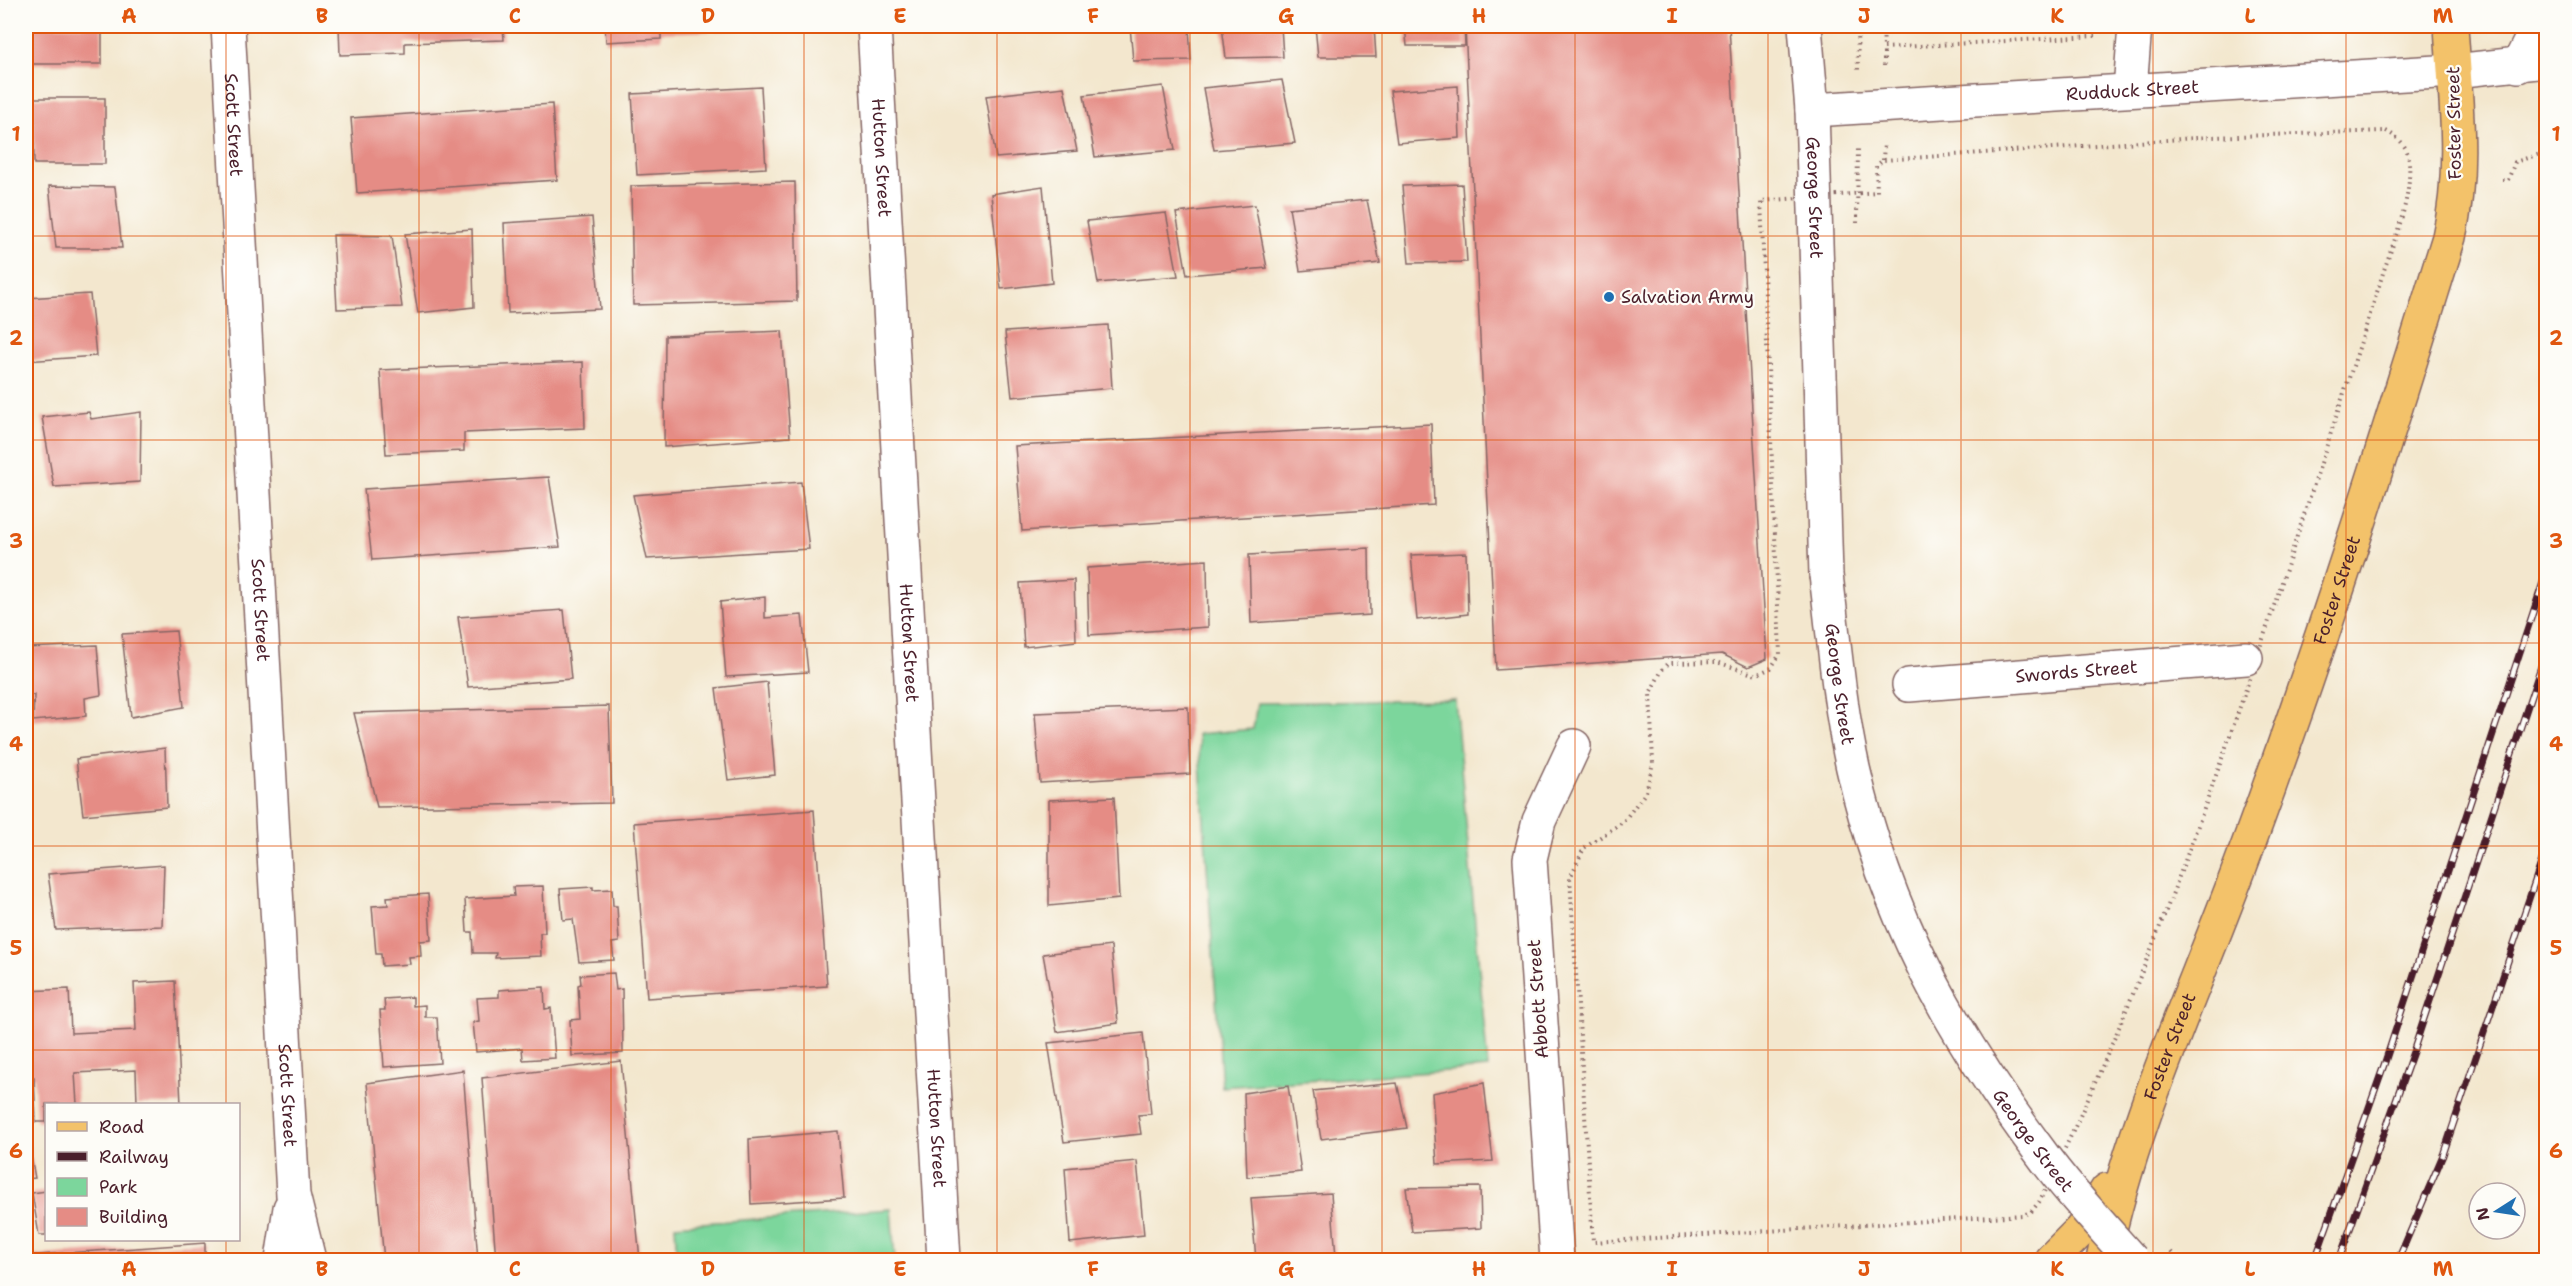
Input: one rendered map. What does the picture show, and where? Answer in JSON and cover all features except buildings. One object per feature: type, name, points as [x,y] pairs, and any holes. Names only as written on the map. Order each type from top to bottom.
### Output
[{"type":"main road","name":"Foster Street","points":[[2103,1260],[2135,1139],[2244,856],[2316,653],[2449,237],[2456,201],[2457,171],[2451,26]]},
{"type":"main road","name":"Foster Street","points":[[2051,1260],[2072,1240],[2089,1218],[2135,1139]]},
{"type":"street","name":"Scott Street","points":[[228,26],[292,1195],[309,1260]]},
{"type":"street","name":"Hutton Street","points":[[874,26],[944,1260]]},
{"type":"street","name":"George Street","points":[[1804,26],[1812,110],[1826,574],[1853,767],[1881,870],[1919,963],[1968,1051],[2032,1142],[2132,1260]]},
{"type":"street","points":[[2532,64],[2538,26]]},
{"type":"street","points":[[2130,89],[2134,30]]},
{"type":"street","name":"Rudduck Street","points":[[1812,110],[2454,71],[2532,64]]},
{"type":"street","name":"Swords Street","points":[[1909,686],[2246,658]]},
{"type":"street","name":"Abbott Street","points":[[1557,1260],[1530,859],[1539,821],[1574,746]]},
{"type":"street","name":"Scott Street","points":[[282,1260],[292,1195]]},
{"type":"path","points":[[1857,26],[1883,160]]},
{"type":"path","points":[[1857,228],[1858,192],[1884,48],[1883,26]]},
{"type":"path","points":[[1884,48],[2134,30],[2283,26]]},
{"type":"path","points":[[2386,123],[2386,131]]},
{"type":"path","points":[[2079,1121],[2039,1202],[2031,1212],[2022,1215],[1593,1242],[1570,878],[1584,848],[1623,822],[1646,792],[1653,763],[1650,693],[1662,670],[1669,663],[1717,662],[1756,675],[1771,668],[1780,654],[1761,201],[1815,195],[1877,192],[1876,166],[1883,160],[2210,137],[2386,131],[2402,142],[2409,160]]},
{"type":"path","points":[[2502,180],[2508,180],[2515,162],[2547,152]]},
{"type":"path","points":[[2066,1128],[2073,1137]]},
{"type":"path","points":[[2163,1243],[2178,1260]]},
{"type":"green space","points":[[1455,700],[1488,1068],[1222,1087],[1198,734],[1253,729],[1257,703]]},
{"type":"green space","points":[[891,1209],[895,1260],[677,1260],[675,1225]]},
{"type":"railway","points":[[2315,1260],[2384,1065],[2546,573]]},
{"type":"railway","points":[[2339,1260],[2414,1049],[2546,651]]},
{"type":"railway","points":[[2398,1260],[2443,1155],[2546,848]]},
{"type":"place","name":"Salvation Army","points":[[1609,297]]}]
